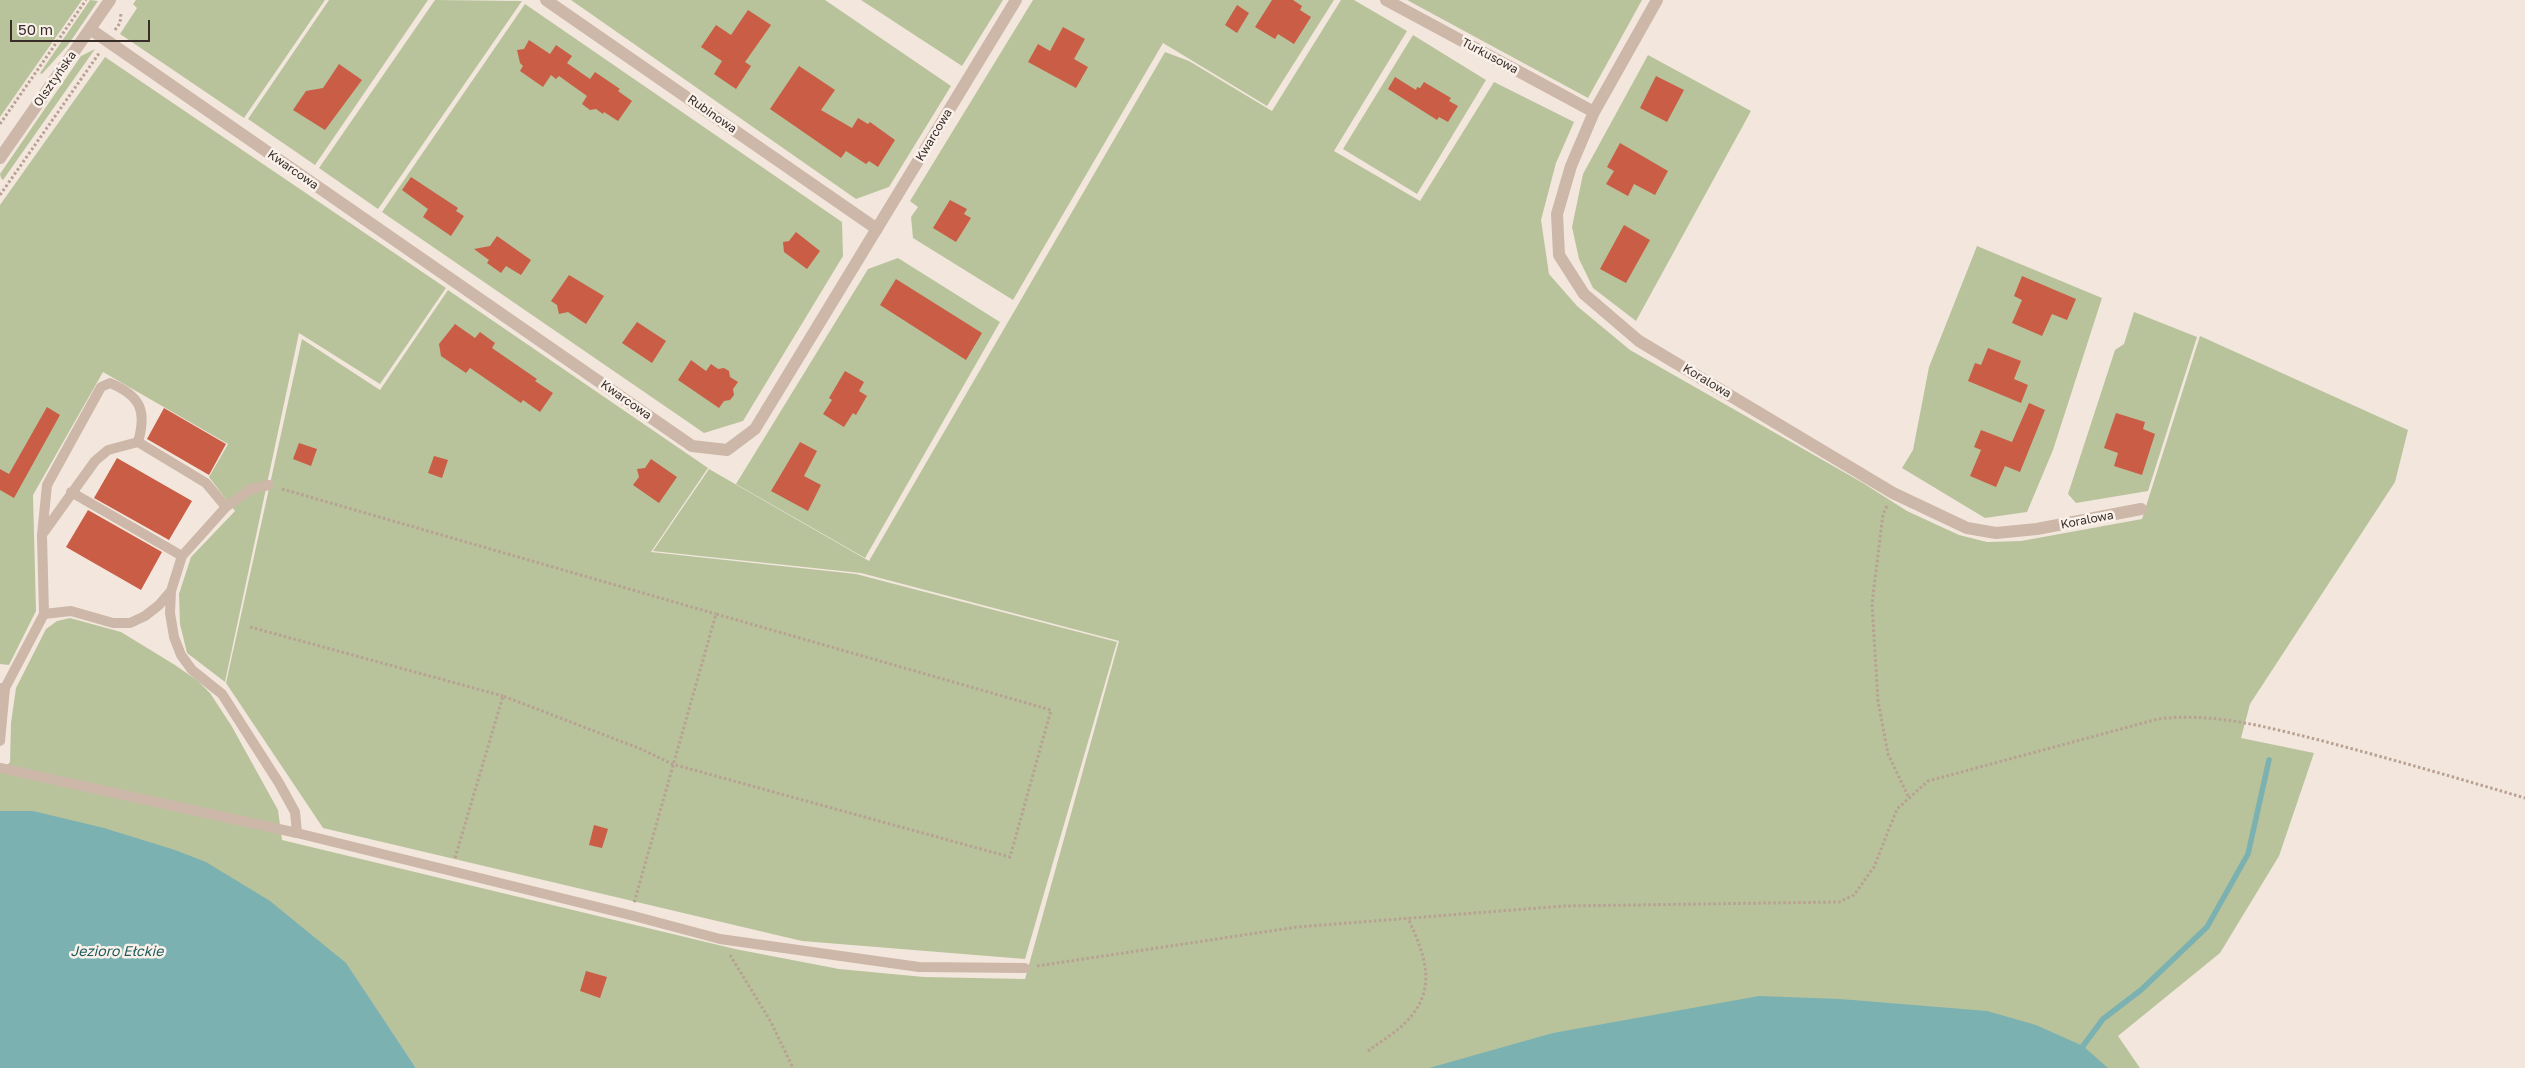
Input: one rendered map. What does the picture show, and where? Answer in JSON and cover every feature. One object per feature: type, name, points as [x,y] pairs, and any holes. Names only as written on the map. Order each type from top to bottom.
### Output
[{"type":"street","name":"Olsztyńska","points":[[0,158],[110,0]]},
{"type":"street","name":"Rubinowa","points":[[546,0],[877,229]]},
{"type":"street","name":"Kwarcowa","points":[[90,30],[692,446],[712,450],[727,450],[755,429],[1016,0]]},
{"type":"street","name":"Turkusowa","points":[[1386,0],[1594,112]]},
{"type":"street","name":"Koralowa","points":[[1656,0],[1594,112],[1571,166],[1557,214],[1559,256],[1584,294],[1639,341],[1893,493],[1967,528],[1996,533],[2037,529],[2141,509]]},
{"type":"lane","points":[[0,741],[2,688],[44,614],[42,535],[47,485],[101,387],[110,383],[132,394],[141,408],[143,423],[138,442]]},
{"type":"lane","points":[[42,535],[95,461],[108,450],[138,442],[206,483],[226,507]]},
{"type":"lane","points":[[269,485],[251,490],[226,507],[182,556],[171,591],[171,621],[181,655],[192,670],[222,694],[280,783],[295,812],[297,833]]},
{"type":"lane","points":[[71,492],[182,556]]},
{"type":"lane","points":[[44,614],[70,611],[113,623],[130,623],[145,616],[159,605],[171,591]]},
{"type":"lane","points":[[0,768],[297,833],[630,914],[720,939],[919,967],[1025,968]]},
{"type":"path","points":[[0,124],[86,0]]},
{"type":"path","points":[[0,195],[120,24],[121,10]]},
{"type":"path","points":[[250,627],[503,696],[641,749],[672,764],[1010,857],[1051,710],[269,485]]},
{"type":"path","points":[[1893,493],[1884,514],[1872,604],[1878,701],[1888,754],[1908,796]]},
{"type":"path","points":[[630,914],[716,614]]},
{"type":"path","points":[[451,870],[503,696]]},
{"type":"path","points":[[1025,968],[1297,927],[1408,918],[1564,906],[1839,902],[1854,895],[1874,867],[1896,809],[1908,796],[1928,781],[2158,719],[2182,716],[2240,721],[2367,752],[2525,798]]},
{"type":"path","points":[[1368,1051],[1405,1023],[1421,1000],[1427,986],[1422,950],[1408,918]]},
{"type":"path","points":[[720,939],[771,1022],[793,1068]]},
{"type":"green space","points":[[0,0],[82,0],[0,117]]},
{"type":"green space","points":[[90,0],[98,1],[68,45],[42,74],[40,73]]},
{"type":"green space","points":[[136,0],[325,0],[244,118],[120,34],[137,8],[133,4]]},
{"type":"green space","points":[[329,0],[428,0],[315,165],[248,119]]},
{"type":"green space","points":[[435,0],[522,1],[378,209],[319,168]]},
{"type":"green space","points":[[571,0],[825,0],[951,86],[889,187],[856,199]]},
{"type":"green space","points":[[861,0],[1003,0],[962,66]]},
{"type":"green space","points":[[1033,0],[1334,0],[1267,106],[1163,43],[1013,300],[913,238],[911,217],[918,207],[910,201]]},
{"type":"green space","points":[[1341,0],[1354,0],[1407,31],[1334,151],[1420,201],[1494,82],[1574,122],[1556,163],[1541,220],[1549,274],[1577,306],[1630,350],[1863,483],[1907,511],[1959,535],[1987,542],[2021,541],[2142,519],[2200,336],[2408,430],[2395,482],[2250,704],[2241,738],[2314,753],[2279,856],[2220,953],[2118,1036],[2140,1068],[416,1068],[346,964],[33,811],[0,811],[0,772],[10,762],[11,723],[16,688],[46,629],[57,621],[70,618],[121,632],[175,665],[198,681],[210,693],[231,725],[278,810],[282,840],[735,949],[839,969],[924,977],[1025,979],[1119,641],[861,573],[653,551],[709,469],[869,561],[1165,52],[1189,61],[1272,111]]},
{"type":"green space","points":[[1407,0],[1642,0],[1588,98]]},
{"type":"green space","points":[[525,4],[842,222],[843,256],[743,421],[704,433],[382,212]]},
{"type":"green space","points":[[1413,35],[1486,80],[1417,194],[1343,149]]},
{"type":"green space","points":[[95,49],[3,180],[0,174],[81,56]]},
{"type":"green space","points":[[1648,55],[1751,111],[1636,321],[1593,288],[1579,259],[1572,227],[1583,174]]},
{"type":"green space","points":[[105,57],[446,288],[380,384],[299,333],[225,682],[187,653],[180,624],[179,594],[191,557],[235,511],[209,477],[228,444],[103,372],[33,495],[36,611],[9,665],[0,664],[0,205]]},
{"type":"green space","points":[[1977,246],[2102,298],[2053,450],[2027,512],[1985,518],[1902,468],[1913,450],[1929,367]]},
{"type":"green space","points":[[898,258],[1000,322],[865,558],[736,484],[868,269]]},
{"type":"green space","points":[[448,290],[708,468],[651,552],[856,574],[1117,642],[1025,959],[802,941],[323,828],[226,683],[302,339],[380,390]]},
{"type":"green space","points":[[2134,312],[2197,337],[2148,491],[2076,503],[2068,494],[2115,350],[2124,344]]},
{"type":"water","name":"Jezioro Ełckie","points":[[0,811],[33,811],[104,828],[175,850],[206,862],[270,901],[346,963],[416,1068],[0,1068]]},
{"type":"water","points":[[1759,996],[1840,999],[1987,1011],[2036,1025],[2083,1046],[2108,1068],[1429,1068],[1553,1033]]},
{"type":"building","points":[[1272,0],[1293,0],[1302,6],[1300,10],[1311,17],[1294,44],[1278,34],[1275,39],[1255,27]]},
{"type":"building","points":[[1237,5],[1249,13],[1237,33],[1225,25]]},
{"type":"building","points":[[748,10],[771,25],[745,62],[751,66],[736,89],[714,74],[722,61],[701,47],[716,25],[731,35]]},
{"type":"building","points":[[1063,27],[1085,39],[1074,59],[1088,67],[1076,88],[1028,62],[1038,44],[1050,51]]},
{"type":"building","points":[[529,40],[550,54],[556,45],[572,56],[567,63],[590,79],[595,72],[620,89],[618,91],[632,101],[618,121],[604,112],[603,114],[596,109],[590,110],[582,104],[587,96],[559,76],[556,79],[551,75],[543,87],[520,71],[523,66],[520,63],[517,50],[524,49]]},
{"type":"building","points":[[339,64],[362,80],[325,130],[293,110],[306,91],[323,88]]},
{"type":"building","points":[[799,66],[835,90],[821,110],[852,128],[858,118],[868,124],[870,122],[895,140],[878,167],[869,161],[866,164],[846,151],[841,158],[770,109]]},
{"type":"building","points":[[1656,76],[1684,90],[1667,122],[1640,108]]},
{"type":"building","points":[[1395,77],[1416,90],[1424,82],[1451,98],[1449,101],[1458,106],[1448,122],[1439,117],[1437,120],[1388,89]]},
{"type":"building","points":[[1620,143],[1668,171],[1655,195],[1634,184],[1628,196],[1606,184],[1614,171],[1607,167]]},
{"type":"building","points":[[411,177],[458,208],[456,211],[464,216],[451,236],[423,217],[428,209],[402,190]]},
{"type":"building","points":[[950,200],[967,209],[964,214],[971,218],[956,242],[933,228]]},
{"type":"building","points":[[1624,225],[1650,240],[1626,283],[1600,269]]},
{"type":"building","points":[[796,232],[820,251],[807,269],[784,252],[783,242],[789,241]]},
{"type":"building","points":[[497,236],[531,260],[521,275],[506,266],[501,273],[487,263],[489,260],[474,249],[490,246]]},
{"type":"building","points":[[569,275],[604,296],[586,324],[568,312],[559,314],[557,305],[551,301]]},
{"type":"building","points":[[2022,276],[2076,299],[2067,320],[2052,314],[2042,336],[2012,323],[2022,300],[2014,296]]},
{"type":"building","points":[[896,279],[982,333],[966,360],[880,305]]},
{"type":"building","points":[[637,322],[666,341],[652,363],[622,343]]},
{"type":"building","points":[[455,324],[475,338],[480,332],[495,343],[492,348],[537,379],[535,381],[553,393],[540,412],[523,400],[521,403],[470,368],[466,373],[441,356],[439,344]]},
{"type":"building","points":[[1988,348],[2021,361],[2014,379],[2028,385],[2021,403],[1968,381],[1975,363],[1981,365]]},
{"type":"building","points":[[691,360],[706,371],[711,364],[718,369],[724,368],[729,371],[730,377],[738,382],[733,389],[734,395],[730,400],[724,401],[719,408],[678,380]]},
{"type":"building","points":[[845,371],[864,382],[859,391],[867,396],[856,415],[853,413],[844,427],[823,414],[832,400],[829,398]]},
{"type":"building","points":[[2029,403],[2045,410],[2020,472],[2005,466],[1996,487],[1970,476],[1981,450],[1974,447],[1981,430],[2012,442]]},
{"type":"building","points":[[47,407],[60,415],[14,498],[0,490],[0,469],[9,474]]},
{"type":"building","points":[[164,408],[226,444],[209,475],[147,439]]},
{"type":"building","points":[[2116,413],[2145,422],[2143,429],[2155,434],[2142,475],[2114,466],[2118,453],[2104,448]]},
{"type":"building","points":[[800,442],[817,451],[804,476],[821,485],[808,511],[771,491]]},
{"type":"building","points":[[299,443],[317,449],[311,466],[293,459]]},
{"type":"building","points":[[434,456],[448,460],[442,478],[428,473]]},
{"type":"building","points":[[117,458],[192,501],[169,540],[94,498]]},
{"type":"building","points":[[651,459],[677,477],[659,503],[633,485],[639,477],[637,469],[645,468]]},
{"type":"building","points":[[88,510],[162,552],[141,590],[66,547]]},
{"type":"building","points":[[594,825],[608,829],[602,848],[589,845]]},
{"type":"building","points":[[586,971],[607,977],[600,998],[580,991]]},
{"type":"waterway","points":[[2083,1046],[2103,1019],[2141,990],[2207,927],[2248,854],[2269,760]]}]
